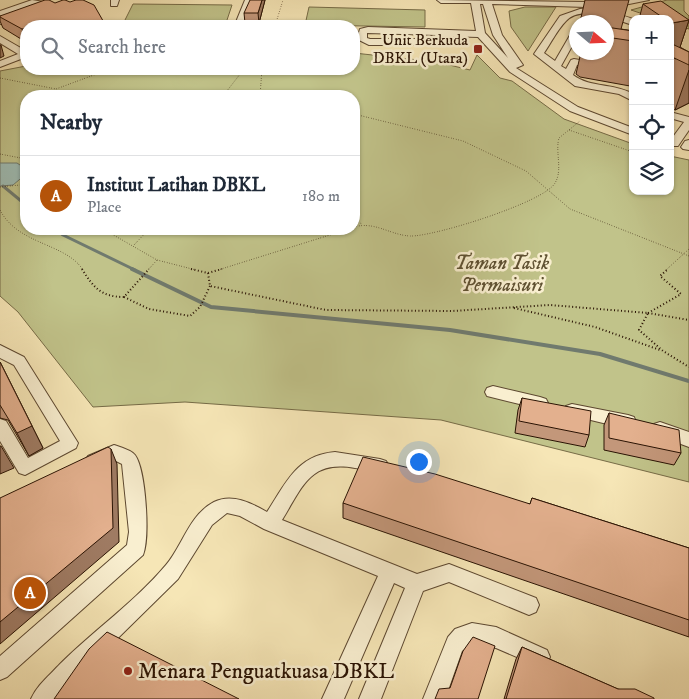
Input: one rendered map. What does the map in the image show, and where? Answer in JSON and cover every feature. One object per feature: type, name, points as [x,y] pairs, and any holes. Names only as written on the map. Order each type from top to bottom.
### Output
[{"type":"street","points":[[241,20],[249,0]]},
{"type":"street","points":[[435,0],[470,14],[481,34],[502,60],[519,75],[560,102],[629,130]]},
{"type":"street","points":[[441,0],[616,5],[645,0]]},
{"type":"street","points":[[580,0],[595,0]]},
{"type":"street","points":[[603,0],[619,0]]},
{"type":"street","points":[[470,14],[475,1]]},
{"type":"street","points":[[487,1],[496,34],[530,81]]},
{"type":"street","points":[[0,6],[32,3],[42,5],[0,21]]},
{"type":"street","points":[[0,14],[32,3]]},
{"type":"street","points":[[491,21],[499,9],[530,3]]},
{"type":"street","points":[[629,21],[588,11],[568,14],[557,27],[540,54],[566,76],[580,84],[622,92],[629,96]]},
{"type":"street","points":[[614,25],[629,30]]},
{"type":"street","points":[[557,27],[569,29]]},
{"type":"street","points":[[442,34],[434,42],[369,42],[362,39],[363,31],[368,30],[481,34]]},
{"type":"street","points":[[0,39],[20,51]]},
{"type":"street","points":[[556,67],[569,40]]},
{"type":"street","points":[[0,64],[20,56]]},
{"type":"street","points":[[566,76],[574,62],[629,71]]},
{"type":"street","points":[[674,116],[689,121],[674,140]]},
{"type":"street","points":[[674,143],[688,146]]},
{"type":"street","points":[[0,351],[19,361],[70,443],[25,468],[0,426]]},
{"type":"street","points":[[493,392],[673,432],[689,440]]},
{"type":"street","points":[[0,670],[136,549],[138,532],[132,467],[128,459],[114,452],[79,468]]},
{"type":"street","points":[[270,523],[310,466],[320,461],[363,462],[398,471]]},
{"type":"street","points":[[42,699],[86,652],[172,572],[204,522],[214,510],[224,505],[236,506],[270,523],[417,583],[427,583],[437,576],[449,573],[529,604]]},
{"type":"street","points":[[333,699],[390,571]]},
{"type":"street","points":[[370,699],[417,583]]},
{"type":"street","points":[[434,699],[456,642],[465,635],[475,633],[488,634],[557,665]]},
{"type":"path","points":[[277,20],[283,0]]},
{"type":"path","points":[[0,78],[56,89],[94,75]]},
{"type":"path","points":[[228,90],[239,75]]},
{"type":"path","points":[[260,90],[262,75]]},
{"type":"path","points":[[360,115],[463,141],[526,171],[570,209],[689,256]]},
{"type":"path","points":[[362,224],[411,236],[456,226],[518,207],[550,191],[560,173],[557,149],[560,136],[588,115]]},
{"type":"path","points":[[568,130],[629,151]]},
{"type":"path","points":[[0,154],[20,158]]},
{"type":"path","points":[[0,187],[20,185]]},
{"type":"path","points":[[0,210],[6,222],[20,232]]},
{"type":"path","points":[[25,235],[77,261],[93,287],[113,296],[124,297],[149,309],[190,316],[200,307],[210,286],[208,273]]},
{"type":"path","points":[[115,235],[157,260],[208,273],[330,235]]},
{"type":"path","points":[[134,245],[143,235]]},
{"type":"path","points":[[689,249],[660,276],[680,294],[648,313],[640,330],[663,351],[689,367]]},
{"type":"path","points":[[124,297],[157,260]]},
{"type":"path","points":[[210,286],[326,310],[452,311],[550,305],[648,313],[689,320]]},
{"type":"path","points":[[512,308],[595,328],[663,351]]},
{"type":"green space","points":[[667,0],[684,0],[684,11],[689,16],[689,29],[674,24],[674,15],[646,15],[631,10]]},
{"type":"green space","points":[[133,4],[232,5],[227,20],[125,20]]},
{"type":"green space","points":[[309,7],[425,10],[425,27],[360,26],[360,20],[306,20]]},
{"type":"green space","points":[[525,7],[556,7],[528,51],[511,27],[509,11]]},
{"type":"green space","name":"Taman Tasik Permaisuri","points":[[360,54],[437,62],[470,70],[477,55],[500,78],[512,81],[564,119],[629,143],[629,195],[674,195],[674,157],[689,160],[689,482],[441,420],[185,402],[93,407],[18,312],[0,296],[0,71],[20,67],[20,75],[360,75]]},
{"type":"water","points":[[0,163],[17,163],[20,165],[20,179],[13,185],[0,186]]},
{"type":"building","points":[[45,0],[55,3],[63,0],[70,2],[83,0],[94,5],[103,20],[20,20],[20,28],[0,16]]},
{"type":"building","points":[[250,0],[262,0],[258,13],[244,13]]},
{"type":"building","points":[[661,1],[689,20],[674,23],[674,15],[659,15],[643,4]]},
{"type":"building","points":[[614,28],[629,30],[629,40],[614,38]]},
{"type":"building","points":[[674,45],[689,52],[689,65],[674,58]]},
{"type":"building","points":[[0,362],[32,426],[17,433],[0,405]]},
{"type":"building","points":[[522,398],[591,411],[589,435],[519,421]]},
{"type":"building","points":[[609,413],[679,430],[681,453],[609,438]]},
{"type":"building","points":[[108,447],[111,449],[113,528],[0,622],[0,498]]},
{"type":"building","points":[[363,457],[435,474],[530,504],[532,498],[689,548],[689,620],[343,503]]},
{"type":"building","name":"Menara Penguatkuasa DBKL","points":[[107,632],[239,699],[54,699],[89,649]]},
{"type":"building","points":[[473,637],[495,646],[478,699],[435,699],[439,689],[450,688],[463,651]]},
{"type":"building","points":[[522,647],[618,689],[635,689],[654,699],[506,699]]},
{"type":"waterway","points":[[3,186],[20,200]]},
{"type":"waterway","points":[[63,235],[135,270]]},
{"type":"waterway","points":[[132,269],[211,307],[450,330],[600,354],[689,381]]},
{"type":"place","name":"Unit Berkuda DBKL (Utara)","points":[[478,49]]},
{"type":"place","name":"Institut Latihan DBKL","points":[[30,593]]},
{"type":"place","name":"Menara Penguatkuasa DBKL","points":[[128,671]]}]
